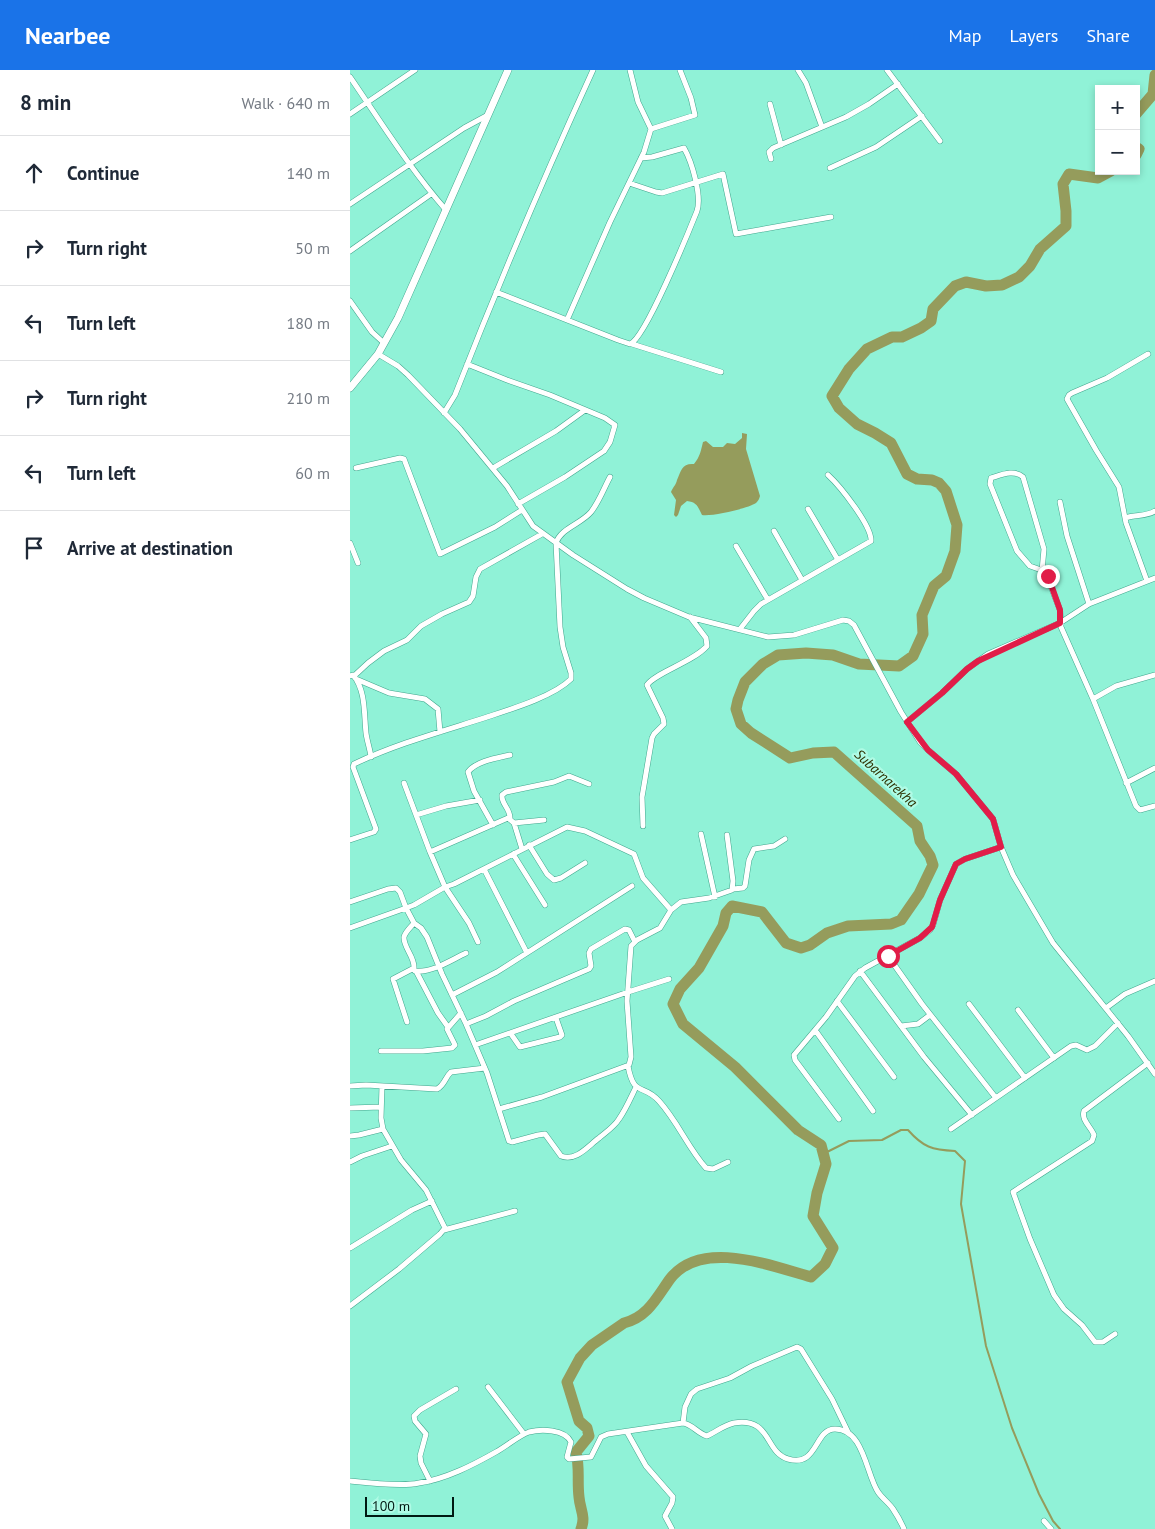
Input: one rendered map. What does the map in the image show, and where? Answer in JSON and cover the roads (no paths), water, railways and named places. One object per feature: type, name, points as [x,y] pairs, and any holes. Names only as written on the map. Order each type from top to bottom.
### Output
[{"type":"street","points":[[350,114],[416,70]]},
{"type":"street","points":[[350,388],[378,354],[384,343],[422,266],[508,70]]},
{"type":"street","points":[[444,413],[455,395],[496,292],[593,70]]},
{"type":"street","points":[[566,320],[641,158],[651,129],[638,102],[630,70]]},
{"type":"street","points":[[651,129],[695,115],[691,98],[680,70]]},
{"type":"street","points":[[798,70],[806,83],[822,127]]},
{"type":"street","points":[[887,70],[940,141]]},
{"type":"street","points":[[350,77],[431,194],[446,210]]},
{"type":"street","points":[[771,159],[770,151],[855,111],[898,84]]},
{"type":"street","points":[[770,104],[781,145]]},
{"type":"street","points":[[350,204],[464,128],[488,115]]},
{"type":"street","points":[[830,168],[881,144],[922,116]]},
{"type":"street","points":[[632,344],[643,330],[697,211],[700,200],[691,164],[683,147],[652,157],[641,158]]},
{"type":"street","points":[[629,183],[659,193],[723,174],[736,234],[831,217]]},
{"type":"street","points":[[350,251],[431,194]]},
{"type":"street","points":[[496,292],[632,344],[721,372]]},
{"type":"street","points":[[350,302],[372,332],[384,343]]},
{"type":"street","points":[[378,354],[398,366],[408,375],[460,430],[494,468],[533,526],[542,534],[627,589],[689,617],[775,637],[794,635],[843,620],[850,620],[907,722],[928,750],[956,774],[993,819],[1001,847],[1013,875],[1046,932],[1118,1023],[1155,1074]]},
{"type":"street","points":[[1147,581],[1125,518],[1119,487],[1067,397],[1107,378],[1148,354]]},
{"type":"street","points":[[468,364],[605,418],[615,424],[606,448],[565,477],[518,504]]},
{"type":"street","points":[[494,468],[556,431],[585,410]]},
{"type":"street","points":[[356,468],[400,458],[404,459],[440,554],[495,527],[522,510]]},
{"type":"street","points":[[1042,571],[1044,549],[1022,478],[1019,474],[1011,473],[991,478],[990,484],[1017,551],[1030,566],[1048,576],[1060,610],[1060,623],[1093,699],[1126,783],[1139,809],[1144,810],[1155,806]]},
{"type":"street","points":[[740,629],[754,611],[768,600],[868,544],[872,539],[848,497],[828,475]]},
{"type":"street","points":[[350,840],[376,830],[353,765],[417,739],[516,707],[546,694],[571,679],[560,627],[556,543],[562,534],[583,520],[592,511],[610,477]]},
{"type":"street","points":[[1060,502],[1066,536],[1089,604]]},
{"type":"street","points":[[808,509],[838,560]]},
{"type":"street","points":[[1125,518],[1144,516],[1155,511]]},
{"type":"street","points":[[774,531],[802,580]]},
{"type":"street","points":[[354,677],[368,662],[384,651],[410,638],[421,626],[469,602],[473,596],[476,577],[480,569],[542,534]]},
{"type":"street","points":[[350,543],[358,563]]},
{"type":"street","points":[[736,546],[768,600]]},
{"type":"street","points":[[907,722],[978,661],[1060,623],[1089,604],[1155,578]]},
{"type":"street","points":[[643,826],[642,797],[652,738],[664,724],[663,718],[646,686],[651,680],[686,662],[707,646],[706,638],[689,617]]},
{"type":"street","points":[[1093,699],[1116,686],[1155,675]]},
{"type":"street","points":[[354,677],[389,693],[418,697],[429,701],[436,706],[440,713],[440,732]]},
{"type":"street","points":[[354,677],[364,702],[371,757]]},
{"type":"street","points":[[493,824],[474,791],[468,775],[469,770],[482,763],[510,755]]},
{"type":"street","points":[[1126,783],[1155,768]]},
{"type":"street","points":[[522,849],[509,810],[501,798],[502,795],[506,792],[554,782],[569,776],[589,784]]},
{"type":"street","points":[[404,783],[430,852],[446,887],[478,942]]},
{"type":"street","points":[[416,815],[446,806],[480,800]]},
{"type":"street","points":[[430,852],[493,824],[512,820],[544,820]]},
{"type":"street","points":[[350,928],[420,902],[446,887],[567,827],[585,831],[634,854],[643,878],[671,910]]},
{"type":"street","points":[[701,834],[715,896]]},
{"type":"street","points":[[727,835],[733,888]]},
{"type":"street","points":[[728,1162],[710,1170],[706,1168],[659,1101],[654,1096],[636,1087],[630,1077],[628,1066],[631,1057],[628,992],[630,948],[634,942],[660,928],[671,910],[685,901],[715,896],[728,892],[733,888],[743,888],[746,886],[749,860],[754,849],[774,846],[785,839]]},
{"type":"street","points":[[529,845],[547,874],[554,880],[561,878],[584,864]]},
{"type":"street","points":[[839,1119],[794,1056],[860,971],[920,938],[932,927],[940,900],[956,864],[1001,847]]},
{"type":"street","points":[[513,854],[545,905]]},
{"type":"street","points":[[484,869],[527,953]]},
{"type":"street","points":[[452,995],[490,976],[632,886]]},
{"type":"street","points":[[350,902],[388,889],[396,888],[400,892],[414,923],[423,931],[466,1024],[485,1068],[509,1141],[545,1134],[561,1156],[569,1157],[586,1149],[614,1126],[625,1110],[636,1087]]},
{"type":"street","points":[[414,923],[404,937],[415,966],[414,971],[448,1027]]},
{"type":"street","points":[[466,1024],[589,969],[592,966],[589,953],[591,949],[625,930],[629,930],[634,942]]},
{"type":"street","points":[[407,1022],[393,979],[414,971],[420,972],[439,966],[466,953]]},
{"type":"street","points":[[888,956],[930,1015],[996,1098]]},
{"type":"street","points":[[860,971],[924,1058],[972,1115]]},
{"type":"street","points":[[475,1045],[669,979]]},
{"type":"street","points":[[1106,1008],[1125,994],[1155,981]]},
{"type":"street","points":[[837,1001],[894,1077]]},
{"type":"street","points":[[969,1004],[1026,1078]]},
{"type":"street","points":[[1018,1010],[1054,1058]]},
{"type":"street","points":[[381,1051],[422,1051],[452,1048],[455,1045],[447,1032],[448,1027],[461,1013]]},
{"type":"street","points":[[902,1026],[914,1025],[930,1015]]},
{"type":"street","points":[[511,1034],[520,1047],[560,1037],[562,1034],[556,1018]]},
{"type":"street","points":[[951,1129],[1074,1045],[1087,1050],[1091,1048],[1118,1023]]},
{"type":"street","points":[[815,1030],[873,1111]]},
{"type":"street","points":[[1114,1334],[1103,1342],[1096,1342],[1082,1325],[1060,1304],[1054,1295],[1030,1239],[1013,1192],[1092,1141],[1094,1135],[1083,1117],[1084,1111],[1148,1063]]},
{"type":"street","points":[[499,1109],[628,1066]]},
{"type":"street","points":[[350,1086],[437,1089],[442,1086],[448,1074],[452,1072],[485,1068]]},
{"type":"street","points":[[382,1086],[383,1129],[392,1146],[426,1190],[444,1226],[444,1230]]},
{"type":"street","points":[[350,1108],[381,1107]]},
{"type":"street","points":[[350,1136],[383,1129]]},
{"type":"street","points":[[350,1162],[392,1146]]},
{"type":"street","points":[[350,1248],[412,1210],[432,1201]]},
{"type":"street","points":[[350,1306],[399,1269],[444,1230],[515,1211]]},
{"type":"street","points":[[683,1424],[685,1407],[691,1394],[697,1389],[730,1378],[752,1366],[797,1347],[801,1349],[826,1390],[848,1432],[858,1444],[877,1491],[893,1508],[904,1529]]},
{"type":"street","points":[[488,1386],[524,1434]]},
{"type":"street","points":[[430,1481],[420,1456],[426,1434],[415,1421],[414,1416],[420,1410],[456,1389]]},
{"type":"street","points":[[350,1481],[407,1484],[430,1481],[480,1461],[524,1434],[545,1430],[567,1436],[571,1442],[568,1458],[574,1459],[592,1456],[598,1441],[603,1436],[683,1424],[688,1424],[706,1436],[736,1423],[756,1426],[763,1431],[780,1455],[793,1460],[808,1457],[828,1431],[836,1429],[848,1432]]},
{"type":"street","points":[[627,1432],[646,1466],[673,1497],[665,1516],[672,1529]]},
{"type":"street","points":[[1044,1521],[1051,1529]]},
{"type":"waterway","name":"Subarnarekha","points":[[1140,109],[1153,94],[1155,75]]},
{"type":"waterway","name":"Subarnarekha","points":[[581,1529],[583,1517],[579,1497],[576,1452],[589,1436],[587,1428],[579,1421],[567,1382],[580,1358],[592,1345],[624,1323],[646,1311],[670,1279],[683,1267],[699,1260],[718,1257],[737,1258],[811,1277],[825,1264],[833,1248],[813,1216],[817,1193],[826,1164],[821,1145],[798,1130],[735,1067],[683,1024],[673,1004],[680,989],[699,968],[723,926],[726,913],[732,906],[762,912],[786,943],[801,948],[810,945],[827,933],[848,926],[891,924],[901,920],[919,894],[933,865],[930,856],[920,841],[917,826],[834,752],[813,753],[790,758],[751,733],[741,724],[736,709],[745,682],[763,664],[778,655],[806,653],[833,655],[859,664],[899,666],[913,656],[923,634],[922,615],[934,586],[946,576],[955,551],[957,525],[946,491],[939,483],[932,480],[917,479],[907,474],[891,443],[857,424],[839,408],[832,396],[849,369],[867,349],[892,337],[902,337],[931,321],[933,309],[955,286],[966,282],[986,286],[1002,285],[1019,277],[1030,266],[1040,249],[1066,226],[1063,184],[1069,174],[1098,178],[1104,175]]},
{"type":"waterway","points":[[823,1154],[849,1141],[882,1140],[901,1130],[908,1130],[923,1144],[940,1150],[955,1151],[965,1161],[961,1204],[986,1346],[1012,1428],[1039,1494],[1053,1521],[1060,1529]]}]
